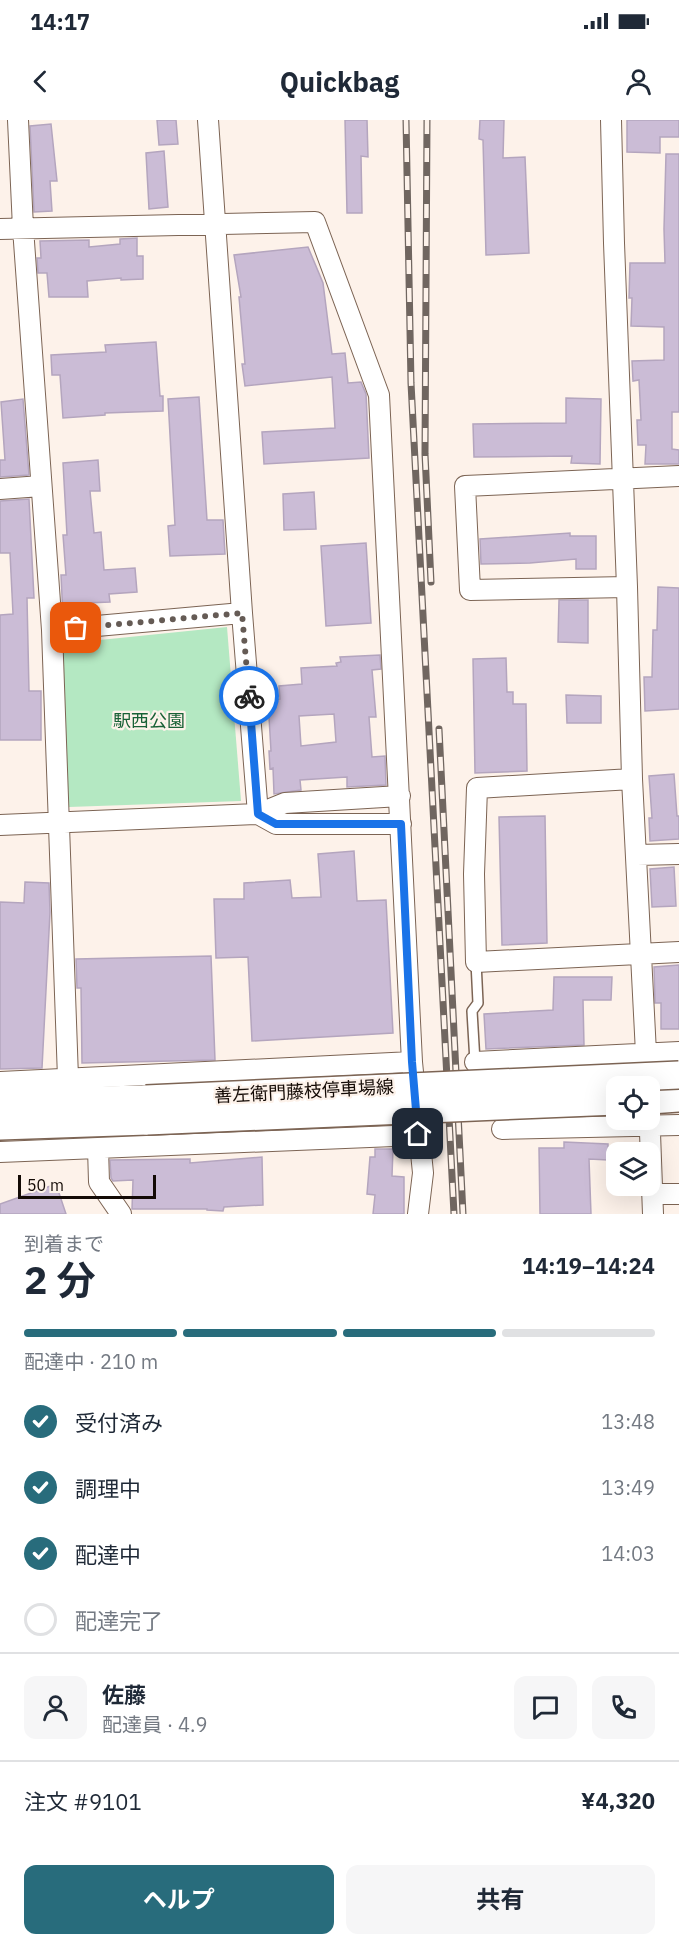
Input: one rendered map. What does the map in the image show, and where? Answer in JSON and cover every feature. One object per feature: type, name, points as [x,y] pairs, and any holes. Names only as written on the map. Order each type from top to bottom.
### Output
[{"type":"main road","name":"善左衛門藤枝停車場線","points":[[0,1126],[146,1110],[679,1075]]},
{"type":"main road","points":[[660,1099],[679,1098]]},
{"type":"main road","name":"善左衛門藤枝停車場線","points":[[0,1102],[146,1110],[606,1101]]},
{"type":"street","points":[[18,120],[23,228],[52,630],[68,1078]]},
{"type":"street","points":[[208,120],[258,814]]},
{"type":"street","points":[[611,120],[632,779],[646,1053]]},
{"type":"street","points":[[0,229],[315,222],[380,395],[412,1062],[423,1173],[418,1214]]},
{"type":"street","points":[[627,587],[470,591],[465,486],[679,476]]},
{"type":"street","points":[[0,489],[41,486]]},
{"type":"street","points":[[52,630],[242,613]]},
{"type":"street","points":[[632,779],[477,788],[474,874],[476,962],[679,951]]},
{"type":"street","points":[[0,825],[258,814],[285,803],[400,796]]},
{"type":"street","points":[[258,814],[276,824],[401,824]]},
{"type":"street","points":[[637,855],[679,854]]},
{"type":"street","points":[[475,1062],[679,1052]]},
{"type":"street","points":[[0,1082],[412,1062]]},
{"type":"street","points":[[502,1129],[679,1125]]},
{"type":"street","points":[[650,1133],[650,1142]]},
{"type":"street","points":[[0,1152],[418,1134]]},
{"type":"street","points":[[98,1148],[99,1182],[121,1214]]},
{"type":"street","points":[[660,1194],[679,1194]]},
{"type":"street","points":[[652,1196],[653,1214]]},
{"type":"lane","points":[[475,1062],[472,1011],[478,1003],[476,962]]},
{"type":"green space","name":"駅西公園","points":[[227,627],[241,801],[69,807],[61,644]]},
{"type":"building","points":[[157,120],[176,120],[178,144],[159,145]]},
{"type":"building","points":[[345,120],[367,120],[368,157],[361,156],[362,213],[347,213]]},
{"type":"building","points":[[480,120],[504,120],[503,158],[525,157],[529,253],[486,255],[483,140],[479,139]]},
{"type":"building","points":[[627,120],[679,120],[679,137],[660,137],[660,153],[627,152]]},
{"type":"building","points":[[51,124],[57,181],[50,181],[52,211],[34,212],[30,126]]},
{"type":"building","points":[[164,151],[168,207],[149,209],[146,153]]},
{"type":"building","points":[[666,154],[679,154],[679,412],[672,412],[672,449],[679,450],[679,464],[645,464],[646,445],[638,445],[637,420],[641,420],[639,380],[633,381],[632,361],[664,360],[664,327],[631,326],[630,263],[665,263]]},
{"type":"building","points":[[137,238],[137,256],[143,256],[143,279],[87,281],[88,297],[49,297],[47,273],[38,273],[37,258],[41,258],[40,241],[89,240],[89,247],[120,244],[120,239]]},
{"type":"building","points":[[308,247],[323,283],[332,354],[345,353],[348,383],[361,382],[366,394],[369,458],[264,464],[262,432],[335,428],[332,377],[245,386],[242,364],[245,364],[239,297],[241,297],[234,255]]},
{"type":"building","points":[[156,342],[163,411],[105,413],[105,415],[63,418],[60,375],[52,375],[51,355],[106,352],[105,345]]},
{"type":"building","points":[[199,397],[207,520],[223,520],[225,554],[170,556],[168,526],[175,525],[168,399]]},
{"type":"building","points":[[566,398],[601,399],[600,464],[571,463],[572,456],[474,457],[473,424],[566,423]]},
{"type":"building","points":[[23,399],[29,475],[0,477],[0,460],[5,460],[1,402]]},
{"type":"building","points":[[98,460],[100,491],[90,491],[94,533],[101,532],[104,570],[135,568],[137,592],[109,594],[110,602],[86,603],[87,615],[63,617],[61,575],[66,575],[63,535],[67,535],[63,463]]},
{"type":"building","points":[[314,492],[316,529],[284,530],[283,494]]},
{"type":"building","points":[[29,499],[34,598],[27,598],[29,691],[41,691],[41,740],[0,740],[0,615],[13,614],[10,553],[0,553],[0,501]]},
{"type":"building","points":[[570,533],[570,536],[596,536],[596,569],[576,569],[576,559],[481,564],[480,539]]},
{"type":"building","points":[[366,543],[371,623],[326,626],[321,546]]},
{"type":"building","points":[[658,587],[679,588],[679,709],[645,711],[644,677],[652,677],[653,630],[657,630]]},
{"type":"building","points":[[559,600],[588,600],[588,643],[558,642]]},
{"type":"building","points":[[380,655],[381,669],[372,670],[376,717],[369,717],[372,757],[385,756],[386,785],[347,787],[347,777],[300,780],[301,790],[274,794],[273,768],[270,769],[268,700],[280,699],[279,686],[302,684],[301,668],[337,666],[336,663],[341,662],[340,657]],"holes":[[[334,714],[336,742],[301,746],[299,716]]]},
{"type":"building","points":[[506,658],[507,692],[513,692],[513,704],[526,704],[527,771],[475,773],[473,659]]},
{"type":"building","points":[[566,695],[601,696],[601,723],[567,723]]},
{"type":"building","points":[[674,774],[679,839],[650,841],[649,818],[652,818],[649,776]]},
{"type":"building","points":[[545,816],[547,943],[502,945],[499,817]]},
{"type":"building","points":[[354,851],[357,901],[386,900],[393,1033],[252,1041],[248,957],[216,958],[214,899],[244,899],[244,883],[290,880],[292,898],[321,897],[318,854]]},
{"type":"building","points":[[674,867],[676,906],[652,907],[650,869]]},
{"type":"building","points":[[25,882],[49,883],[50,912],[42,1068],[0,1069],[0,902],[24,903]]},
{"type":"building","points":[[211,956],[215,1060],[82,1063],[81,988],[77,988],[76,959]]},
{"type":"building","points":[[679,965],[679,1029],[661,1029],[661,1003],[655,1003],[654,967]]},
{"type":"building","points":[[554,977],[612,977],[611,1000],[583,1000],[584,1045],[486,1049],[484,1014],[553,1010]]},
{"type":"building","points":[[564,1142],[606,1144],[606,1160],[589,1159],[591,1214],[540,1214],[539,1148],[564,1148]]},
{"type":"building","points":[[375,1149],[393,1149],[392,1176],[404,1177],[404,1214],[373,1214],[375,1195],[367,1194],[370,1157],[375,1157]]},
{"type":"building","points":[[262,1157],[263,1205],[224,1207],[223,1211],[132,1209],[133,1180],[113,1181],[111,1178],[110,1160],[190,1159],[190,1163]]},
{"type":"building","points":[[56,1184],[66,1214],[0,1214],[0,1204]]},
{"type":"railway","points":[[406,120],[411,383],[454,1214]]},
{"type":"railway","points":[[427,120],[425,454],[431,582]]},
{"type":"railway","points":[[439,729],[463,1214]]},
{"type":"way so far","points":[[76,628],[242,613],[249,696]]},
{"type":"route","points":[[249,696],[258,814],[276,824],[401,824],[412,1062],[418,1134]]}]
